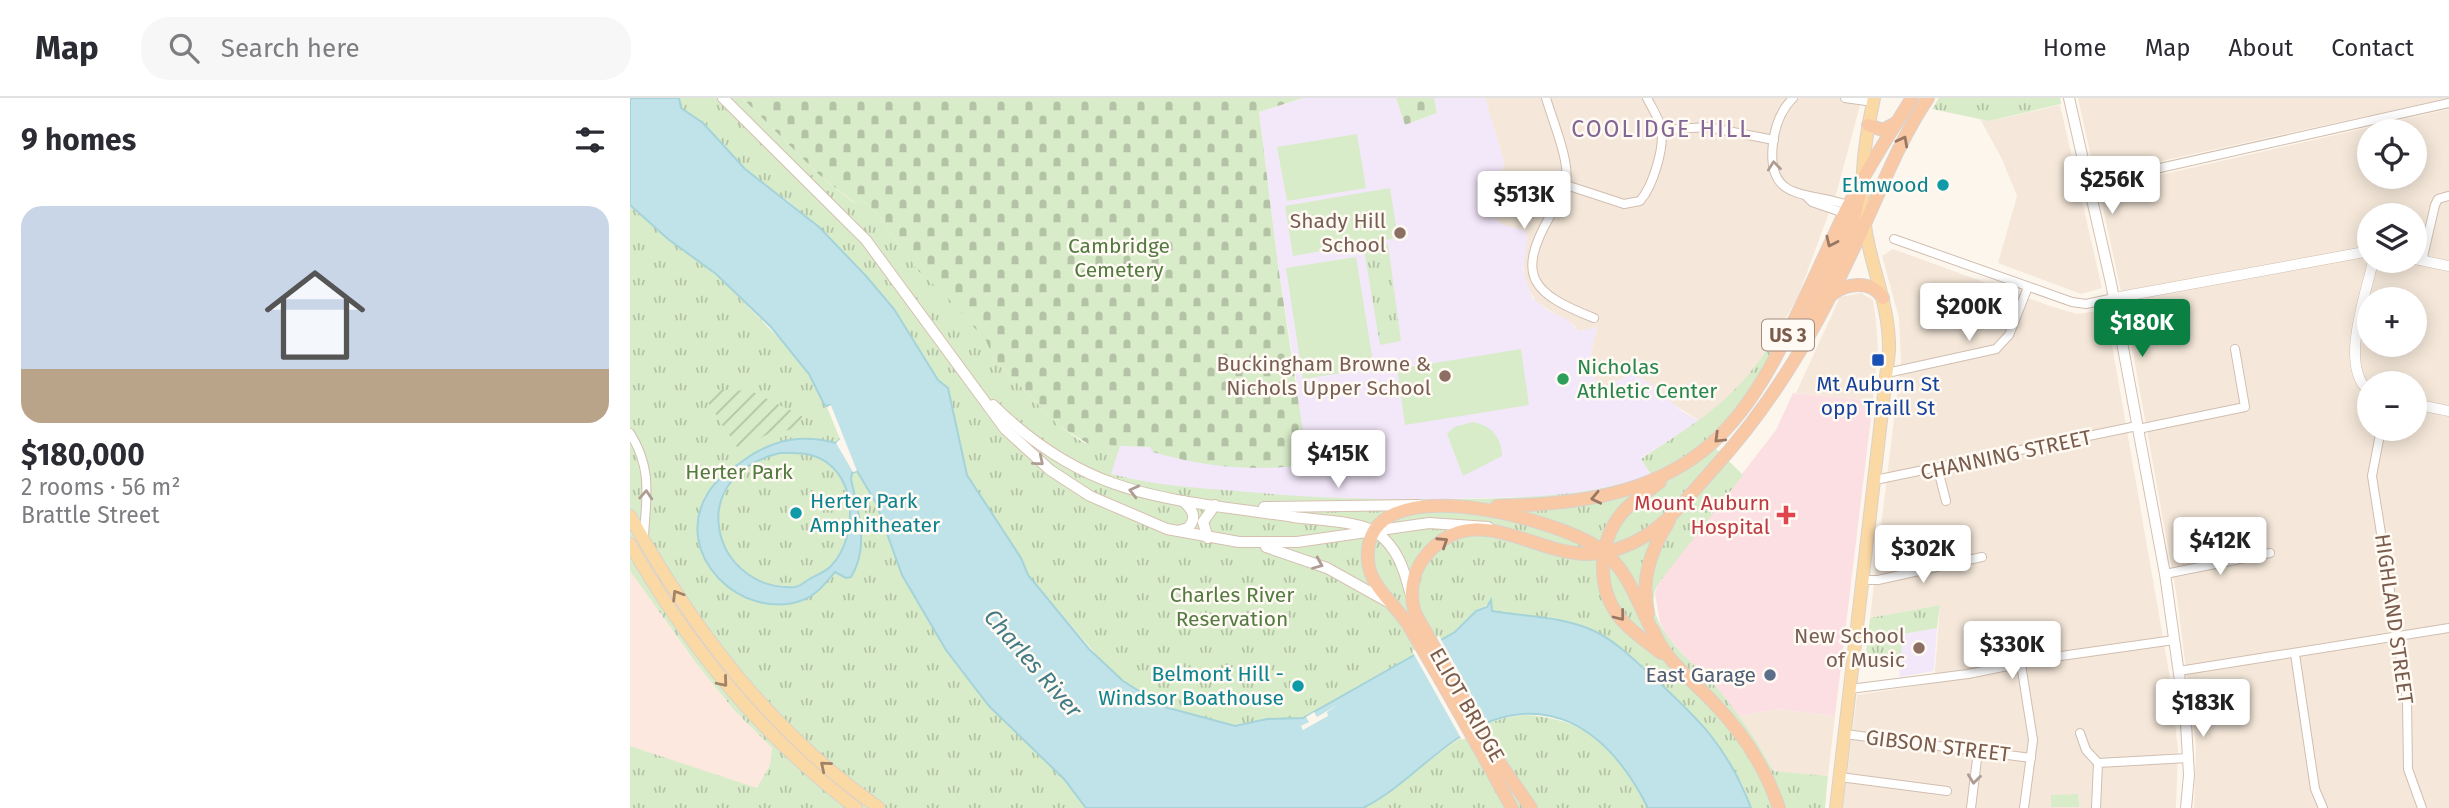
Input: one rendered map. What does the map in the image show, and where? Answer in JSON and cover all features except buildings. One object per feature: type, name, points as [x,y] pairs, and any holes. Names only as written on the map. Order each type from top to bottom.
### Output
[{"type":"highway","name":"US 3","points":[[1679,668],[1625,624],[1615,611],[1604,584],[1604,552],[1610,531],[1625,509],[1721,436],[1756,394],[1780,351],[1847,209],[1912,98]]},
{"type":"highway","name":"US 3","points":[[1779,808],[1763,770],[1746,741],[1679,668],[1656,637],[1646,606],[1647,570],[1658,539],[1679,507],[1766,406],[1804,347],[1865,225],[1894,157],[1928,98]]},
{"type":"highway","points":[[1868,125],[1882,130],[1896,123]]},
{"type":"highway","points":[[1766,406],[1850,229],[1862,181]]},
{"type":"highway","points":[[1828,299],[1841,288],[1854,285],[1875,289],[1883,298]]},
{"type":"highway","points":[[1416,627],[1377,585],[1369,567],[1368,548],[1375,531],[1397,514],[1443,506],[1550,505],[1597,498],[1635,487],[1682,465]]},
{"type":"highway","points":[[1476,506],[1551,526],[1604,552],[1625,576],[1656,637]]},
{"type":"highway","points":[[1412,598],[1419,566],[1441,542],[1473,529],[1506,533],[1567,551],[1604,552],[1645,536],[1679,507]]},
{"type":"highway","name":"ELIOT BRIDGE","points":[[1412,598],[1416,627],[1486,750],[1510,806]]},
{"type":"highway","name":"ELIOT BRIDGE","points":[[1486,750],[1531,808]]},
{"type":"main road","points":[[723,98],[866,240],[1010,434],[1063,479],[1116,509],[1175,531],[1254,543],[1297,542],[1448,522],[1480,525],[1506,533]]},
{"type":"main road","points":[[2069,98],[2114,298],[2165,574],[2188,758],[2186,808]]},
{"type":"main road","points":[[1836,808],[1887,373],[1889,334],[1865,225],[1862,181],[1868,125],[1874,100]]},
{"type":"main road","points":[[979,391],[1027,437],[1074,468],[1123,488],[1375,531],[1399,558],[1412,598]]},
{"type":"main road","points":[[1175,531],[1188,528],[1193,519],[1192,510],[1183,500]]},
{"type":"main road","points":[[1208,538],[1203,527],[1203,518],[1215,505]]},
{"type":"main road","points":[[1232,508],[1443,506]]},
{"type":"main road","points":[[630,516],[699,629],[757,701],[819,762],[879,808]]},
{"type":"main road","points":[[1254,543],[1333,570],[1395,606]]},
{"type":"main road","points":[[630,544],[675,617],[727,687],[781,745],[856,808]]},
{"type":"street","points":[[1546,98],[1566,172],[1566,185],[1535,241],[1531,255],[1532,270],[1540,288],[1550,297],[1594,318]]},
{"type":"street","points":[[1566,185],[1624,204],[1640,201],[1648,187],[1661,145],[1661,130],[1647,98]]},
{"type":"street","points":[[1793,98],[1781,114],[1774,140],[1773,168],[1776,179],[1783,186],[1806,196],[1814,195],[1847,209]]},
{"type":"street","points":[[1844,98],[1874,100]]},
{"type":"street","points":[[2089,184],[2449,103]]},
{"type":"street","points":[[1661,130],[1707,127],[1774,140]]},
{"type":"street","points":[[2427,231],[2438,199],[2448,196]]},
{"type":"street","points":[[1894,239],[2079,304],[2357,253]]},
{"type":"street","points":[[2427,262],[2449,266]]},
{"type":"street","points":[[2357,380],[2354,373],[2354,356],[2371,273]]},
{"type":"street","points":[[1887,373],[1996,349],[2009,335],[2028,287]]},
{"type":"street","name":"CHANNING STREET","points":[[1875,480],[1938,470],[2245,408],[2235,349]]},
{"type":"street","points":[[2427,406],[2449,411]]},
{"type":"street","points":[[630,433],[642,452],[647,479],[644,540]]},
{"type":"street","name":"HIGHLAND STREET","points":[[2379,441],[2372,476],[2407,699],[2408,769],[2422,808]]},
{"type":"street","points":[[1938,470],[1946,501]]},
{"type":"street","points":[[2165,574],[2270,553]]},
{"type":"street","points":[[1863,580],[1878,580],[1982,557]]},
{"type":"street","points":[[2179,671],[2449,628]]},
{"type":"street","points":[[1850,689],[2174,640]]},
{"type":"street","points":[[2295,654],[2315,789],[2323,808]]},
{"type":"street","points":[[2021,664],[2032,732],[2024,808]]},
{"type":"street","points":[[2080,733],[2086,750],[2098,763],[2096,808]]},
{"type":"street","name":"GIBSON STREET","points":[[1845,734],[2031,758]]},
{"type":"street","points":[[1971,808],[1978,751]]},
{"type":"street","points":[[2098,763],[2188,758]]},
{"type":"street","points":[[1840,777],[1947,791]]},
{"type":"shaded area","points":[[1303,98],[1396,98],[1405,125],[1437,113],[1434,98],[1485,98],[1504,162],[1493,217],[1503,225],[1523,230],[1528,237],[1523,270],[1532,298],[1549,311],[1568,320],[1578,331],[1597,327],[1591,354],[1597,390],[1631,374],[1647,381],[1683,412],[1700,421],[1641,458],[1652,474],[1630,482],[1565,496],[1409,500],[1313,498],[1169,487],[1110,474],[1120,446],[1151,447],[1297,384],[1278,265],[1259,112]]},
{"type":"shaded area","points":[[1485,98],[1862,98],[1837,191],[1798,297],[1760,363],[1719,407],[1700,421],[1673,404],[1597,391],[1591,354],[1597,328],[1578,331],[1574,325],[1536,302],[1524,281],[1523,230],[1503,225],[1493,217],[1504,162]]},
{"type":"shaded area","points":[[2078,98],[2448,98],[2098,175],[2094,171]]},
{"type":"shaded area","points":[[2060,105],[2102,288],[2081,294],[1998,263],[2017,196],[2002,159],[1980,119],[1990,121]]},
{"type":"shaded area","points":[[2449,109],[2449,808],[2194,808],[2196,748],[2177,598],[2128,325],[2099,189],[2357,130],[2357,189],[2427,189],[2427,119],[2405,119]]},
{"type":"shaded area","points":[[1893,249],[2077,314],[2106,310],[2170,678],[2178,750],[2176,808],[1843,808],[1857,695],[1934,683],[1940,605],[1870,618],[1901,362],[1899,318],[1882,256]]},
{"type":"shaded area","points":[[1861,293],[1873,300],[1876,321],[1878,350],[1873,401],[1796,393],[1840,297]]},
{"type":"shaded area","name":"Mount Auburn Hospital","points":[[1793,393],[1873,401],[1835,716],[1778,709],[1739,716],[1666,635],[1660,622],[1655,594],[1658,583],[1776,430]]},
{"type":"shaded area","points":[[630,571],[699,667],[734,710],[772,748],[770,765],[757,789],[630,746]]},
{"type":"shaded area","name":"New School of Music","points":[[1937,628],[1934,671],[1900,677],[1898,663],[1903,634]]},
{"type":"shaded area","points":[[1778,709],[1835,716],[1828,776],[1773,772],[1739,716]]},
{"type":"green space","name":"Charles River Reservation","points":[[679,98],[742,98],[818,174],[854,203],[863,201],[878,215],[919,272],[952,302],[986,341],[993,358],[1058,425],[1084,443],[1120,446],[1111,474],[1128,478],[1179,486],[1275,494],[1385,499],[1537,496],[1628,482],[1651,474],[1641,459],[1720,404],[1750,373],[1781,329],[1762,373],[1709,442],[1743,475],[1658,584],[1654,599],[1656,614],[1663,629],[1727,700],[1755,739],[1773,771],[1828,776],[1825,808],[1751,808],[1742,783],[1673,698],[1613,642],[1580,625],[1492,611],[1491,601],[1455,632],[1303,718],[1267,719],[1235,726],[1165,707],[1112,673],[1028,575],[1021,558],[967,475],[948,388],[938,380],[894,309],[819,227],[787,200],[770,192],[727,152],[703,123],[681,108]]},
{"type":"green space","name":"Cambridge Cemetery","points":[[742,98],[1303,98],[1259,112],[1278,265],[1308,465],[1249,468],[1192,462],[1153,452],[1150,447],[1090,445],[1058,425],[993,358],[986,341],[919,272],[878,215],[863,201],[855,203],[818,174]]},
{"type":"green space","points":[[1396,98],[1434,98],[1437,113],[1405,125]]},
{"type":"green space","points":[[1939,98],[2060,98],[2061,104],[1989,121],[1932,109]]},
{"type":"green space","points":[[1357,134],[1366,188],[1287,201],[1277,147]]},
{"type":"green space","points":[[1390,188],[1398,238],[1293,256],[1285,206]]},
{"type":"green space","name":"Herter Park","points":[[630,205],[668,239],[721,279],[799,359],[831,405],[859,476],[876,503],[902,575],[946,650],[989,706],[1064,779],[1086,808],[630,808],[630,746],[757,788],[770,765],[772,748],[734,710],[699,667],[630,571]]},
{"type":"green space","points":[[1388,244],[1401,341],[1380,345],[1364,250]]},
{"type":"green space","points":[[1356,257],[1374,368],[1303,379],[1286,268]]},
{"type":"green space","points":[[1521,349],[1529,405],[1405,425],[1397,369]]},
{"type":"green space","points":[[708,389],[751,391],[802,416],[800,428],[770,433],[742,448],[737,447],[704,396]]},
{"type":"green space","points":[[1473,422],[1494,433],[1500,443],[1502,456],[1463,476],[1447,434],[1454,427]]},
{"type":"green space","points":[[1940,605],[1937,628],[1903,634],[1900,663],[1864,669],[1870,618]]},
{"type":"green space","points":[[1527,715],[1569,724],[1601,742],[1626,771],[1648,808],[1363,808],[1384,796],[1460,738],[1503,719]]},
{"type":"green space","points":[[2078,794],[2079,807],[2051,807],[2051,795]]},
{"type":"water","name":"Charles River","points":[[630,98],[679,98],[681,108],[703,123],[745,169],[819,227],[894,309],[938,380],[948,388],[967,475],[1021,558],[1028,575],[1089,649],[1123,681],[1165,707],[1235,726],[1267,719],[1303,718],[1455,632],[1476,611],[1487,607],[1491,600],[1492,611],[1580,625],[1609,639],[1624,651],[1684,706],[1710,735],[1732,768],[1751,808],[1648,808],[1632,780],[1593,736],[1570,722],[1545,715],[1518,714],[1489,722],[1458,738],[1388,793],[1363,808],[1086,808],[1064,779],[989,706],[946,650],[902,575],[876,503],[857,471],[852,473],[851,479],[861,541],[857,565],[851,577],[846,578],[835,572],[808,598],[780,605],[757,602],[736,592],[718,578],[705,560],[698,539],[699,516],[708,493],[725,474],[768,446],[801,439],[836,443],[840,439],[852,463],[830,405],[825,406],[809,374],[771,327],[716,274],[668,239],[630,205]],"holes":[[[780,453],[807,454],[827,462],[838,473],[846,488],[849,504],[850,521],[840,553],[831,566],[795,587],[767,584],[744,572],[728,553],[720,531],[719,507],[729,485],[749,466]]]},
{"type":"pier","points":[[831,405],[857,471],[853,472],[836,443],[840,439],[827,407]]},
{"type":"pier","points":[[1439,636],[1489,726],[1462,740],[1412,651]]},
{"type":"pier","points":[[1339,704],[1327,712],[1328,716],[1303,730],[1301,726],[1309,722],[1306,717],[1314,712],[1317,717]]},
{"type":"place","name":"Elmwood","points":[[1943,185]]},
{"type":"place","name":"Shady Hill School","points":[[1400,233]]},
{"type":"place","name":"Mt Auburn St opp Traill St","points":[[1878,360]]},
{"type":"place","name":"Buckingham Browne & Nichols Upper School","points":[[1445,376]]},
{"type":"place","name":"Nicholas Athletic Center","points":[[1563,379]]},
{"type":"place","name":"Herter Park Amphitheater","points":[[796,513]]},
{"type":"place","name":"Mount Auburn Hospital","points":[[1786,515]]},
{"type":"place","name":"New School of Music","points":[[1919,648]]},
{"type":"place","name":"East Garage","points":[[1770,675]]},
{"type":"place","name":"Belmont Hill - Windsor Boathouse","points":[[1298,686]]},
{"type":"district","name":"COOLIDGE HILL","points":[[1662,129]]}]
